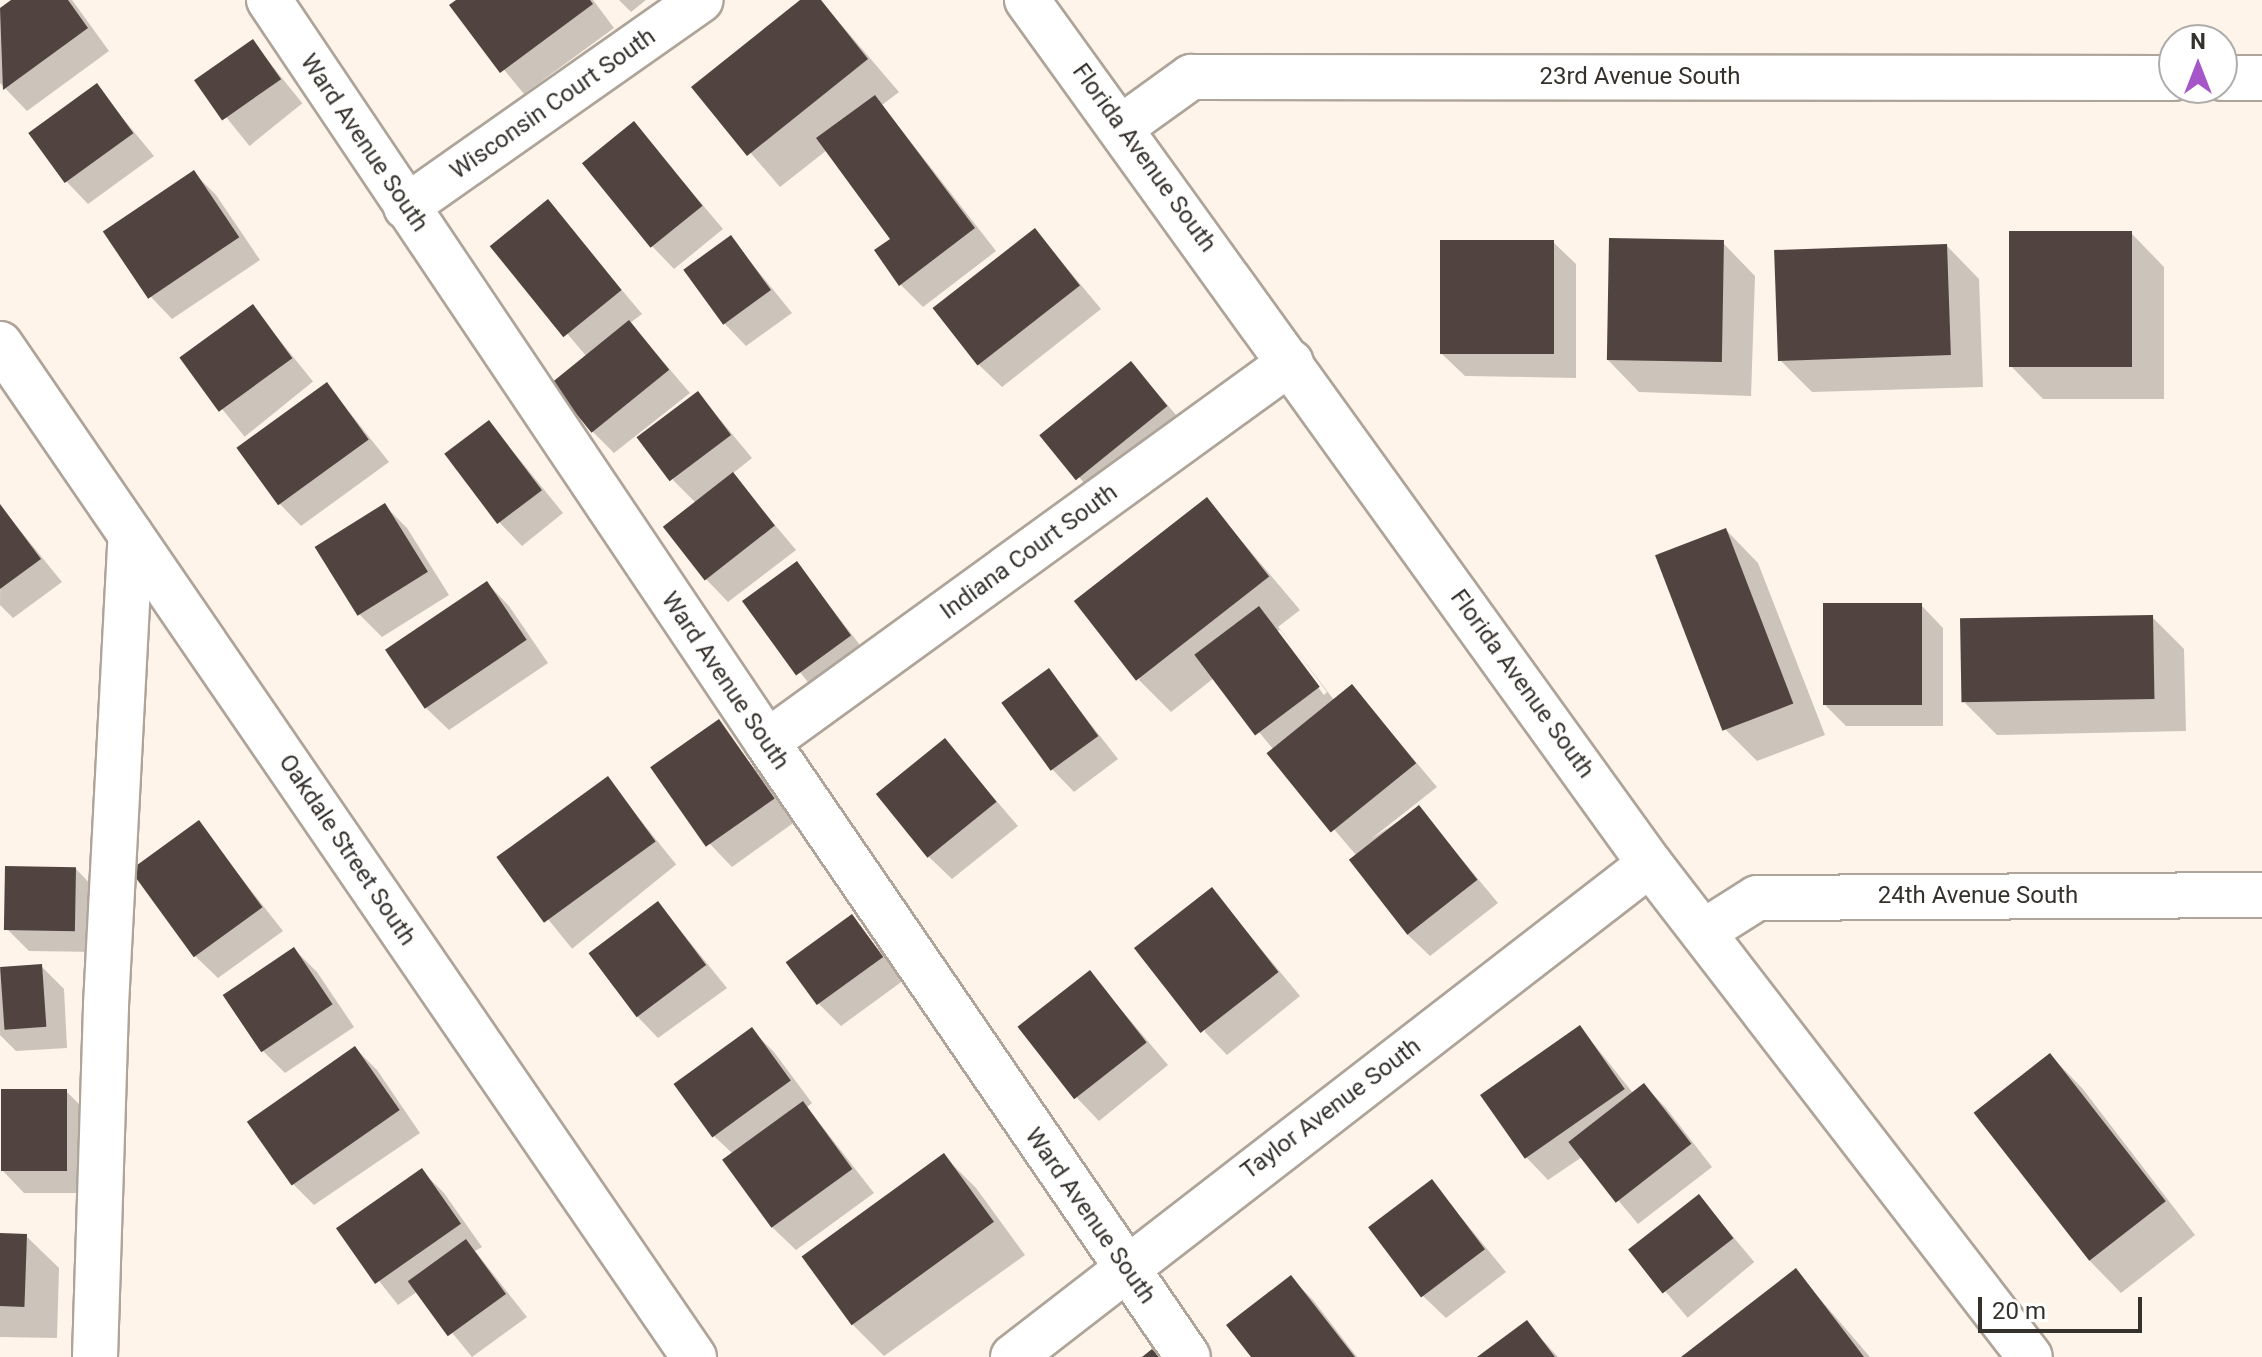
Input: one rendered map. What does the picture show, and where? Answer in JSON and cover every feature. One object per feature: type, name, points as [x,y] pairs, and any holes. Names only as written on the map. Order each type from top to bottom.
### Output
[{"type":"street","name":"Ward Avenue South","points":[[269,0],[767,742],[1188,1357]]},
{"type":"street","name":"Wisconsin Court South","points":[[406,207],[700,0]]},
{"type":"street","name":"Florida Avenue South","points":[[1027,0],[1123,126],[1650,864],[2030,1357]]},
{"type":"street","name":"23rd Avenue South","points":[[1123,126],[1191,77],[2158,78]]},
{"type":"street","points":[[2238,78],[2262,78]]},
{"type":"street","name":"Oakdale Street South","points":[[0,344],[694,1357]]},
{"type":"street","name":"Indiana Court South","points":[[767,742],[1291,362]]},
{"type":"street","points":[[95,1357],[106,1005],[131,535]]},
{"type":"street","name":"Taylor Avenue South","points":[[1013,1357],[1124,1267],[1650,864]]},
{"type":"street","name":"24th Avenue South","points":[[1703,932],[1757,898],[2262,895]]},
{"type":"building","points":[[11,0],[68,0],[88,28],[3,90],[0,8]]},
{"type":"building","points":[[456,0],[590,0],[593,4],[500,73],[449,5]]},
{"type":"building","points":[[800,0],[821,0],[868,59],[747,156],[691,87]]},
{"type":"building","points":[[253,39],[281,79],[222,120],[194,80]]},
{"type":"building","points":[[97,83],[133,133],[65,183],[28,133]]},
{"type":"building","points":[[875,95],[975,228],[899,286],[874,250],[890,239],[816,138]]},
{"type":"building","points":[[634,121],[703,206],[651,248],[582,163]]},
{"type":"building","points":[[194,170],[239,237],[148,299],[103,232]]},
{"type":"building","points":[[548,199],[622,290],[563,337],[490,246]]},
{"type":"building","points":[[1035,228],[1080,286],[978,366],[933,308]]},
{"type":"building","points":[[2009,231],[2132,231],[2132,367],[2009,367]]},
{"type":"building","points":[[731,235],[771,290],[723,325],[683,270]]},
{"type":"building","points":[[1609,238],[1724,240],[1722,362],[1607,360]]},
{"type":"building","points":[[1440,240],[1554,240],[1554,354],[1440,354]]},
{"type":"building","points":[[1947,244],[1951,355],[1778,361],[1774,250]]},
{"type":"building","points":[[253,304],[292,358],[219,412],[179,357]]},
{"type":"building","points":[[629,320],[669,370],[592,433],[551,383]]},
{"type":"building","points":[[1131,361],[1168,406],[1076,480],[1039,435]]},
{"type":"building","points":[[327,382],[369,439],[278,505],[236,448]]},
{"type":"building","points":[[698,391],[731,435],[670,481],[637,437]]},
{"type":"building","points":[[489,420],[542,490],[497,524],[444,454]]},
{"type":"building","points":[[733,472],[775,526],[705,580],[663,527]]},
{"type":"building","points":[[1207,497],[1269,577],[1136,681],[1074,601]]},
{"type":"building","points":[[385,503],[428,572],[358,616],[315,547]]},
{"type":"building","points":[[0,504],[41,559],[0,589]]},
{"type":"building","points":[[1726,528],[1793,704],[1722,731],[1655,555]]},
{"type":"building","points":[[797,561],[851,635],[796,675],[742,601]]},
{"type":"building","points":[[487,581],[527,640],[425,709],[385,650]]},
{"type":"building","points":[[1823,603],[1922,603],[1922,705],[1823,705]]},
{"type":"building","points":[[1259,606],[1320,687],[1255,735],[1194,655]]},
{"type":"building","points":[[2153,615],[2154,699],[1961,702],[1960,618]]},
{"type":"building","points":[[1049,668],[1098,736],[1051,771],[1001,703]]},
{"type":"building","points":[[1352,684],[1416,763],[1331,832],[1267,753]]},
{"type":"building","points":[[719,719],[775,798],[706,847],[650,767]]},
{"type":"building","points":[[945,738],[997,802],[927,858],[876,794]]},
{"type":"building","points":[[608,776],[656,842],[544,923],[496,857]]},
{"type":"building","points":[[1419,805],[1477,880],[1407,935],[1349,860]]},
{"type":"building","points":[[199,820],[262,907],[194,957],[130,870]]},
{"type":"building","points":[[5,866],[76,867],[75,931],[4,930]]},
{"type":"building","points":[[1212,887],[1278,972],[1200,1033],[1134,948]]},
{"type":"building","points":[[658,901],[706,965],[637,1017],[589,953]]},
{"type":"building","points":[[852,914],[883,957],[817,1005],[786,962]]},
{"type":"building","points":[[294,947],[333,1004],[261,1052],[223,995]]},
{"type":"building","points":[[42,964],[46,1027],[4,1030],[0,967]]},
{"type":"building","points":[[1090,970],[1147,1042],[1074,1099],[1018,1027]]},
{"type":"building","points":[[1580,1025],[1625,1089],[1525,1159],[1480,1095]]},
{"type":"building","points":[[752,1027],[791,1080],[712,1137],[674,1084]]},
{"type":"building","points":[[355,1046],[400,1110],[292,1186],[247,1122]]},
{"type":"building","points":[[2050,1053],[2166,1201],[2089,1261],[1974,1113]]},
{"type":"building","points":[[1644,1083],[1691,1144],[1616,1203],[1568,1142]]},
{"type":"building","points":[[1,1089],[67,1089],[67,1171],[1,1171]]},
{"type":"building","points":[[803,1101],[852,1169],[771,1228],[722,1160]]},
{"type":"building","points":[[944,1153],[994,1222],[852,1325],[802,1256]]},
{"type":"building","points":[[422,1168],[461,1224],[375,1284],[336,1228]]},
{"type":"building","points":[[1432,1179],[1485,1249],[1421,1297],[1368,1227]]},
{"type":"building","points":[[1699,1194],[1733,1238],[1663,1294],[1628,1249]]},
{"type":"building","points":[[0,1233],[27,1234],[24,1307],[0,1306]]},
{"type":"building","points":[[466,1239],[506,1294],[448,1336],[408,1281]]},
{"type":"building","points":[[1796,1268],[1864,1357],[1681,1357]]},
{"type":"building","points":[[1291,1275],[1355,1357],[1251,1357],[1226,1325]]},
{"type":"building","points":[[1527,1320],[1555,1357],[1477,1357]]},
{"type":"building","points":[[1152,1349],[1159,1357],[1142,1357]]}]
